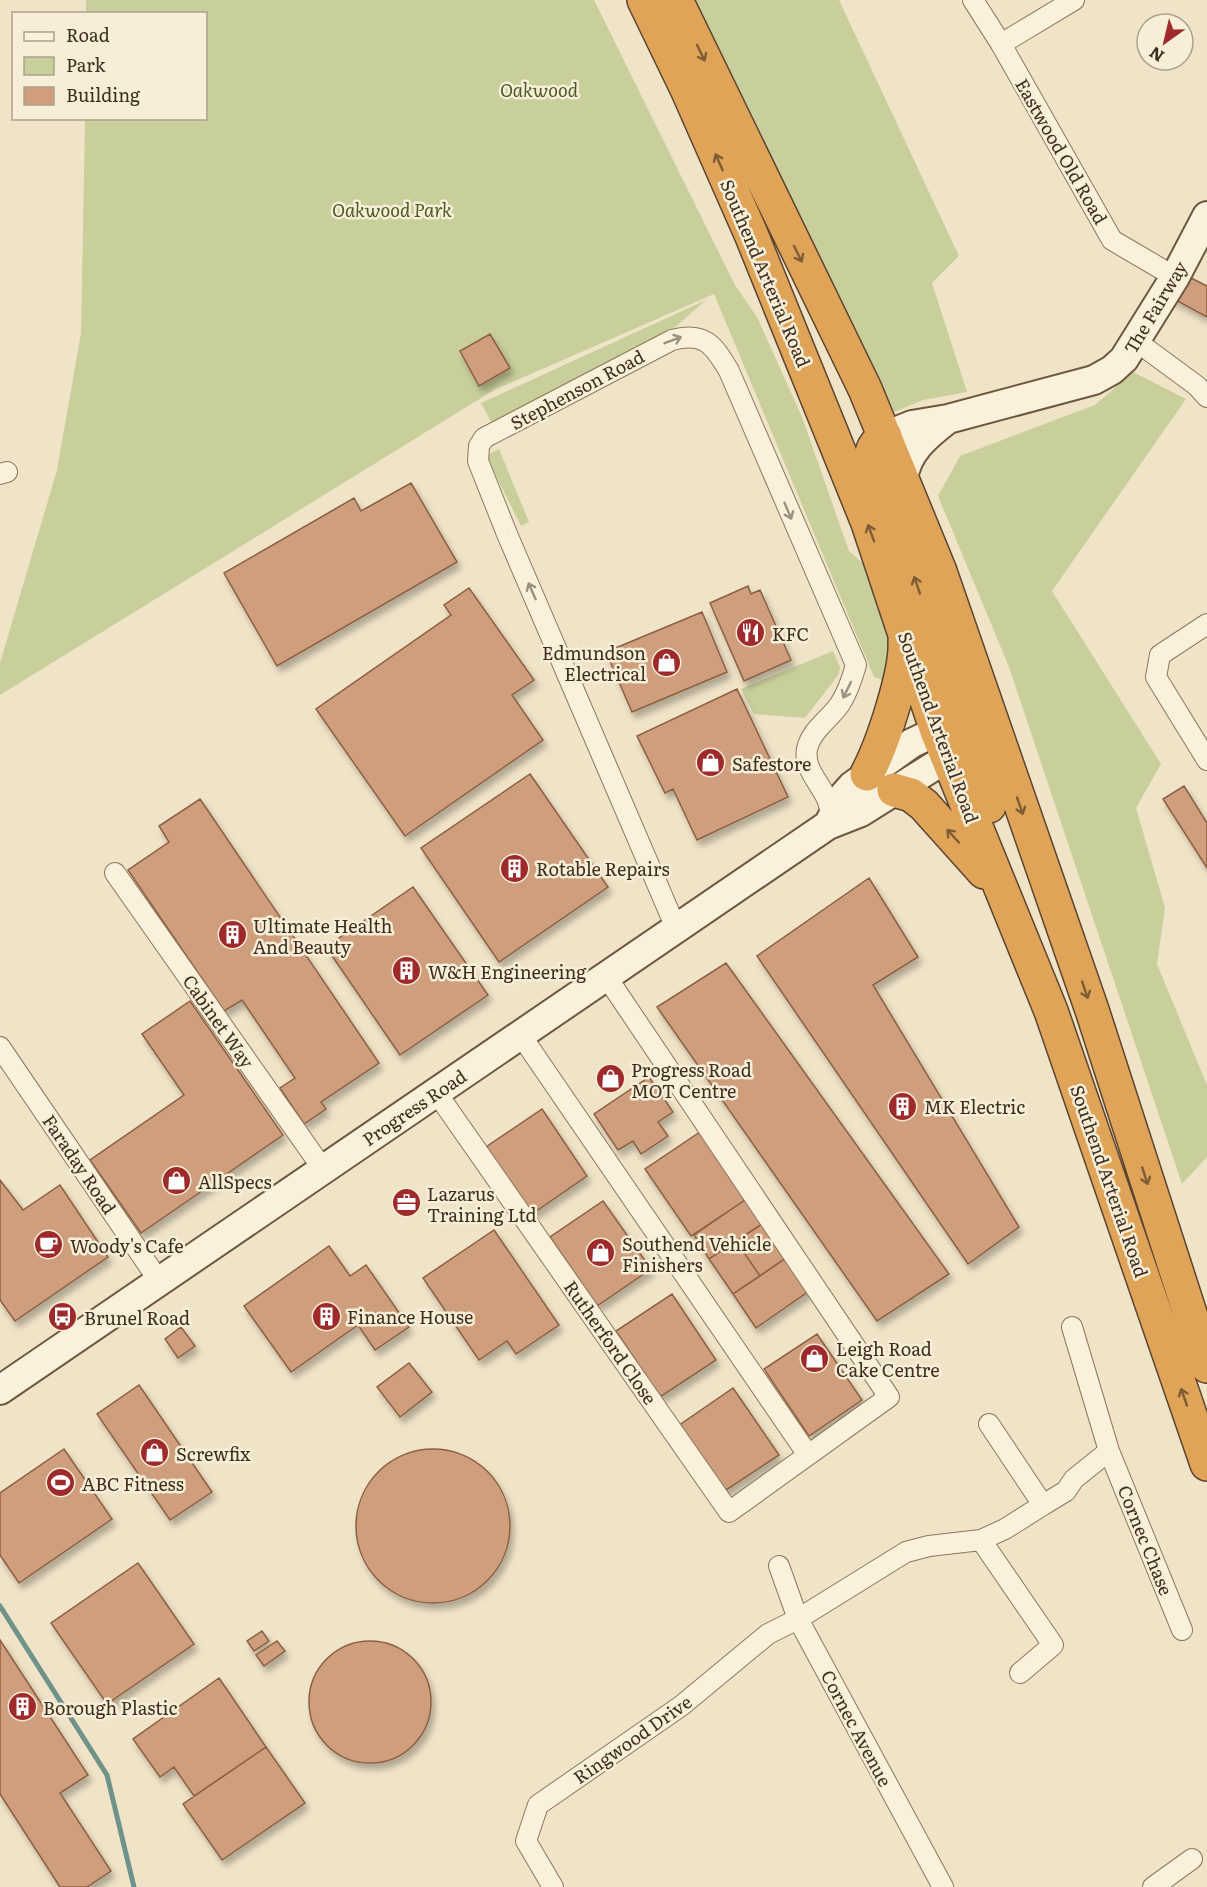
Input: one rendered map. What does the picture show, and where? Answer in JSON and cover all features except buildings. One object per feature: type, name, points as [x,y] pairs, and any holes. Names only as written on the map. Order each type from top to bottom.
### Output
[{"type":"highway","name":"Southend Arterial Road","points":[[644,0],[688,91],[751,234],[841,453],[904,628],[967,732],[1092,1010],[1207,1366]]},
{"type":"highway","name":"Southend Arterial Road","points":[[676,0],[865,389],[939,569],[944,610],[967,732],[1005,896],[1051,1011],[1207,1464]]},
{"type":"highway","points":[[885,436],[875,445],[871,458],[872,465],[900,535],[1051,983],[1051,1011]]},
{"type":"highway","points":[[904,628],[906,649],[903,666],[871,783],[911,795],[924,805],[1005,896]]},
{"type":"street","name":"Eastwood Old Road","points":[[973,0],[1001,44],[1112,240],[1175,277]]},
{"type":"street","points":[[1001,44],[1074,0]]},
{"type":"street","name":"The Fairway","points":[[885,436],[912,425],[948,419],[1094,380],[1112,370],[1124,359],[1136,341],[1175,277],[1207,216]]},
{"type":"street","name":"Stephenson Road","points":[[676,928],[482,472],[478,461],[478,446],[490,434],[672,340],[685,336],[699,337],[711,345],[729,371],[855,665],[851,681],[840,705],[817,729],[807,748],[808,761],[814,777],[830,804],[831,815],[828,825]]},
{"type":"street","points":[[1136,341],[1197,386],[1207,397]]},
{"type":"street","name":"The Fairway","points":[[903,480],[904,468],[914,451],[948,419]]},
{"type":"street","points":[[1207,624],[1160,655],[1156,676],[1207,760]]},
{"type":"street","name":"Progress Road","points":[[828,825],[844,795],[967,732]]},
{"type":"street","points":[[819,783],[824,789],[837,793],[871,783]]},
{"type":"street","name":"Progress Road","points":[[0,1390],[828,825],[861,812],[871,783]]},
{"type":"street","name":"Cabinet Way","points":[[115,873],[323,1169]]},
{"type":"street","name":"Rutherford Close","points":[[436,1092],[729,1512],[889,1397],[606,976]]},
{"type":"street","points":[[520,1034],[808,1455]]},
{"type":"street","name":"Faraday Road","points":[[0,1047],[159,1281]]},
{"type":"street","name":"Cornec Chase","points":[[1072,1326],[1109,1451],[1182,1630]]},
{"type":"street","points":[[989,1424],[1043,1505]]},
{"type":"street","points":[[798,1619],[906,1552],[929,1546],[981,1540],[1013,1525],[1066,1491],[1074,1479],[1109,1451]]},
{"type":"street","points":[[981,1540],[1053,1645],[1020,1673]]},
{"type":"street","name":"Cornec Avenue","points":[[779,1566],[798,1619],[943,1887]]},
{"type":"street","name":"Ringwood Drive","points":[[553,1887],[526,1841],[538,1805],[681,1706],[768,1634],[798,1619]]},
{"type":"street","points":[[1153,1887],[1192,1859]]},
{"type":"green space","name":"Oakwood Park","points":[[86,0],[594,0],[735,285],[757,317],[802,417],[849,551],[872,571],[896,632],[887,682],[874,677],[714,294],[494,390],[0,695],[0,663],[57,470],[81,333],[85,120],[207,120],[207,12],[86,12]]},
{"type":"green space","points":[[696,0],[839,0],[959,256],[932,283],[967,392],[923,400],[894,412]]},
{"type":"green space","points":[[706,300],[642,356],[494,427],[481,403]]},
{"type":"green space","points":[[1133,372],[1186,399],[1052,591],[1161,764],[1136,808],[1165,908],[1157,964],[1207,1085],[1207,1157],[1182,1184],[1009,667],[938,496],[960,456],[1095,405]]},
{"type":"green space","points":[[499,449],[529,522],[521,526],[486,456]]},
{"type":"green space","points":[[833,651],[840,667],[839,674],[805,718],[754,714],[741,689]]},
{"type":"waterway","points":[[0,1606],[107,1775],[134,1887]]},
{"type":"place","name":"KFC","points":[[751,633]]},
{"type":"place","name":"Edmundson Electrical","points":[[667,662]]},
{"type":"place","name":"Safestore","points":[[711,763]]},
{"type":"place","name":"Rotable Repairs","points":[[515,868]]},
{"type":"place","name":"Ultimate Health And Beauty","points":[[232,935]]},
{"type":"place","name":"W&H Engineering","points":[[407,971]]},
{"type":"place","name":"Progress Road MOT Centre","points":[[610,1079]]},
{"type":"place","name":"MK Electric","points":[[903,1106]]},
{"type":"place","name":"AllSpecs","points":[[177,1181]]},
{"type":"place","name":"Lazarus Training Ltd","points":[[406,1203]]},
{"type":"place","name":"Woody's Cafe","points":[[49,1245]]},
{"type":"place","name":"Southend Vehicle Finishers","points":[[601,1253]]},
{"type":"place","name":"Finance House","points":[[326,1316]]},
{"type":"place","name":"Brunel Road","points":[[63,1317]]},
{"type":"place","name":"Leigh Road Cake Centre","points":[[815,1358]]},
{"type":"place","name":"Screwfix","points":[[155,1453]]},
{"type":"place","name":"ABC Fitness","points":[[61,1483]]},
{"type":"place","name":"Borough Plastic","points":[[22,1707]]},
{"type":"park label","name":"Oakwood","points":[[539,89]]}]
